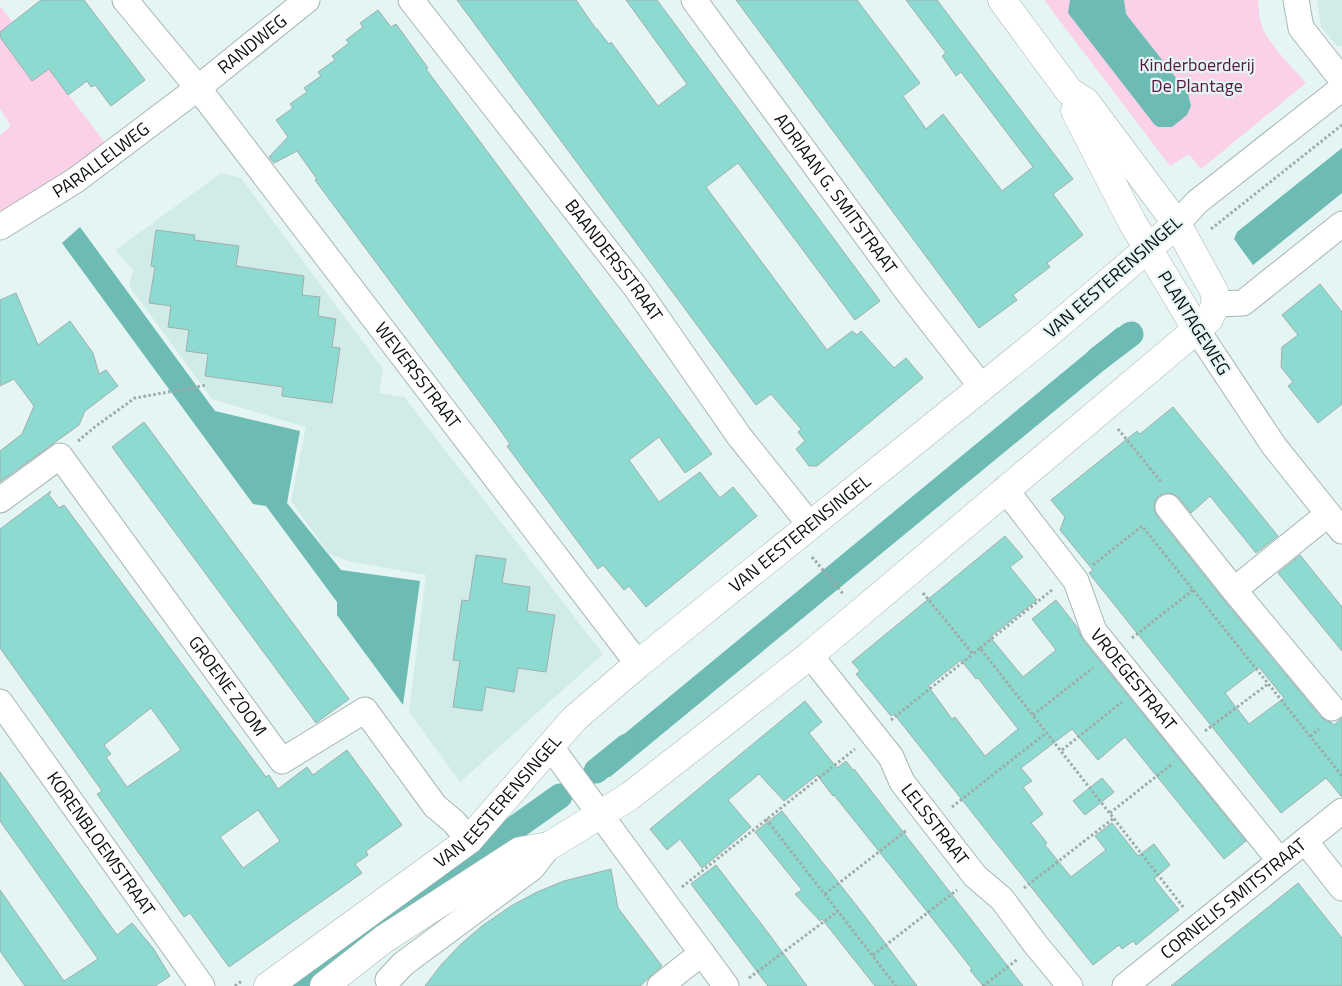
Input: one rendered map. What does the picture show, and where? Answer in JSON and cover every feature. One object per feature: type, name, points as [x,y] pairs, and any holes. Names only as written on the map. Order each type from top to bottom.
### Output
[{"type":"street","name":"WEVERSSTRAAT","points":[[125,0],[198,88],[638,664]]},
{"type":"street","name":"RANDWEG","points":[[198,88],[307,0]]},
{"type":"street","name":"BAANDERSSTRAAT","points":[[411,0],[637,290],[739,436],[811,526]]},
{"type":"street","name":"ADRIAAN G. SMITSTRAAT","points":[[694,0],[908,291],[981,386]]},
{"type":"street","name":"PLANTAGEWEG","points":[[1002,0],[1069,91],[1075,110],[1132,222],[1197,330],[1274,446],[1337,523],[1234,590]]},
{"type":"street","points":[[1296,0],[1301,28],[1342,80]]},
{"type":"street","name":"PARALLELWEG","points":[[0,227],[76,180],[198,88]]},
{"type":"street","name":"VAN EESTERENSINGEL","points":[[268,986],[469,840],[574,719],[638,664],[1038,342],[1148,250],[1177,224],[1197,202],[1342,88]]},
{"type":"street","name":"PLANTAGEWEG","points":[[1069,91],[1086,102],[1177,224],[1214,291],[1216,304]]},
{"type":"street","points":[[324,986],[384,939],[520,851],[549,846],[630,796],[810,654],[907,574],[1209,320],[1216,304],[1243,303],[1342,224]]},
{"type":"street","points":[[0,500],[60,456]]},
{"type":"street","name":"GROENE ZOOM","points":[[60,456],[282,761],[365,710],[434,806],[454,822],[469,840]]},
{"type":"street","name":"VROEGESTRAAT","points":[[1005,490],[1073,576],[1094,631],[1280,861]]},
{"type":"street","points":[[1168,507],[1332,708]]},
{"type":"street","name":"LELSSTRAAT","points":[[810,654],[891,757],[902,782],[975,876],[1005,904],[1070,986]]},
{"type":"street","name":"KORENBLOEMSTRAAT","points":[[0,702],[202,986]]},
{"type":"street","points":[[550,746],[702,953],[734,985]]},
{"type":"street","name":"CORNELIS SMITSTRAAT","points":[[1125,986],[1342,811]]},
{"type":"street","points":[[1305,841],[1342,888]]},
{"type":"street","points":[[388,980],[403,964],[532,868],[549,846]]},
{"type":"street","points":[[660,986],[702,953]]},
{"type":"path","points":[[1212,229],[1342,126]]},
{"type":"path","points":[[60,456],[96,426],[135,398],[207,385]]},
{"type":"path","points":[[1102,410],[1176,501],[1168,507]]},
{"type":"path","points":[[664,901],[980,648],[1073,576],[1142,526],[1342,776]]},
{"type":"path","points":[[814,560],[845,596]]},
{"type":"path","points":[[907,574],[973,654]]},
{"type":"path","points":[[1033,715],[1193,590]]},
{"type":"path","points":[[980,648],[1046,733],[1062,750],[1199,927]]},
{"type":"path","points":[[1110,813],[1268,684]]},
{"type":"path","points":[[1062,750],[1140,688]]},
{"type":"path","points":[[825,894],[1046,733]]},
{"type":"path","points":[[1005,904],[1114,818]]},
{"type":"path","points":[[766,819],[896,986]]},
{"type":"path","points":[[873,955],[975,876]]},
{"type":"path","points":[[734,985],[838,911]]},
{"type":"path","points":[[983,986],[1036,945]]},
{"type":"shaded area","points":[[1317,0],[1342,0],[1342,46],[1337,46],[1321,27]]},
{"type":"shaded area","points":[[221,173],[241,178],[383,369],[379,393],[404,397],[603,654],[460,782],[409,712],[426,575],[352,562],[329,554],[291,501],[306,427],[212,399],[129,286],[133,270],[116,250]]},
{"type":"green space","name":"Kinderboerderij De Plantage","points":[[1044,0],[1258,0],[1262,27],[1270,42],[1306,83],[1201,169],[1189,154],[1170,166]]},
{"type":"green space","points":[[0,6],[106,144],[0,222],[0,135],[11,126],[0,109]]},
{"type":"water","points":[[1070,0],[1124,0],[1126,14],[1188,93],[1191,106],[1187,115],[1172,127],[1158,127],[1154,124],[1068,13]]},
{"type":"water","points":[[1342,148],[1342,193],[1253,265],[1234,239],[1237,232]]},
{"type":"water","points":[[80,227],[215,411],[300,431],[287,503],[341,570],[420,581],[403,705],[337,615],[337,602],[266,506],[253,504],[62,243]]},
{"type":"water","points":[[1118,327],[1130,343],[1131,348],[610,777],[604,775],[595,758]]},
{"type":"water","points":[[509,825],[515,835],[398,918],[392,909]]},
{"type":"water","points":[[368,926],[374,935],[302,986],[284,986]]},
{"type":"building","points":[[41,0],[84,0],[145,80],[111,106],[95,85],[91,87],[87,81],[68,95],[49,69],[32,81],[0,37],[0,32]]},
{"type":"building","points":[[457,0],[576,0],[596,29],[609,44],[611,42],[658,106],[687,84],[626,0],[657,0],[880,301],[855,320],[738,163],[706,187],[827,350],[852,331],[857,335],[861,331],[894,368],[906,358],[923,378],[817,466],[809,466],[796,449],[805,441],[798,432],[801,429],[771,394],[756,405]]},
{"type":"building","points":[[736,0],[857,0],[920,83],[903,96],[926,129],[943,114],[1002,191],[1033,167],[961,72],[956,76],[942,56],[946,53],[906,0],[937,0],[1073,179],[1053,194],[1083,235],[1047,263],[1050,267],[1013,295],[1017,300],[979,328]]},
{"type":"building","points":[[378,10],[391,27],[396,24],[428,68],[426,69],[712,454],[685,473],[659,437],[629,460],[659,502],[700,472],[720,498],[733,487],[757,516],[646,607],[629,586],[624,590],[603,565],[598,569],[507,446],[510,444],[498,427],[315,180],[317,179],[297,151],[274,163],[269,157],[288,137],[276,120],[293,108],[290,104],[307,92],[304,88],[321,76],[318,72],[335,60],[332,56],[349,43],[346,40],[363,27],[360,23]]},
{"type":"building","points":[[156,230],[195,235],[194,240],[239,246],[236,266],[304,276],[302,295],[320,297],[318,316],[336,319],[332,347],[340,348],[332,403],[282,396],[283,387],[205,376],[208,354],[186,351],[189,330],[168,327],[171,306],[149,303],[155,267],[151,266]]},
{"type":"building","points":[[1320,284],[1342,312],[1342,404],[1318,423],[1288,386],[1293,382],[1281,367],[1282,347],[1298,335],[1282,315]]},
{"type":"building","points":[[16,293],[38,345],[70,321],[93,353],[99,374],[106,370],[118,386],[85,411],[79,425],[0,482],[0,451],[22,434],[34,406],[14,379],[0,386],[0,300]]},
{"type":"building","points":[[1173,407],[1278,536],[1256,553],[1210,496],[1191,513],[1179,498],[1173,494],[1165,493],[1155,501],[1154,510],[1157,516],[1321,717],[1334,725],[1342,718],[1342,797],[1326,778],[1281,813],[1089,573],[1093,570],[1060,530],[1065,517],[1051,500],[1137,431],[1140,434]],"holes":[[[1259,667],[1284,698],[1249,724],[1225,693]]]},
{"type":"building","points":[[144,422],[349,699],[316,723],[112,447]]},
{"type":"building","points":[[51,491],[49,495],[59,508],[64,505],[266,777],[269,775],[278,789],[307,767],[313,775],[347,750],[402,825],[366,851],[368,855],[355,864],[362,873],[229,967],[190,913],[184,917],[97,794],[102,791],[0,648],[0,529]],"holes":[[[151,708],[181,750],[127,787],[106,757],[111,754],[104,745]],[[258,810],[280,841],[243,868],[220,837]]]},
{"type":"building","points":[[1005,536],[1023,557],[1010,567],[1037,600],[990,637],[1023,677],[1056,650],[1032,619],[1056,600],[1077,627],[1083,640],[1246,841],[1224,859],[1125,737],[1098,760],[1072,729],[1021,768],[1032,781],[1023,787],[1043,814],[1031,823],[1047,843],[1045,845],[1071,877],[1106,850],[1095,836],[1112,823],[1138,856],[1154,844],[1170,865],[1154,879],[1179,910],[1136,945],[1133,941],[1122,949],[1119,945],[1093,965],[894,714],[891,716],[856,674],[860,671],[852,662]],"holes":[[[961,660],[976,679],[978,678],[1018,729],[985,756],[955,717],[952,719],[928,686]]]},
{"type":"building","points":[[476,555],[506,559],[502,583],[530,587],[527,611],[555,615],[546,672],[518,668],[514,692],[486,687],[482,711],[453,707],[460,661],[453,660],[462,600],[469,601]]},
{"type":"building","points":[[1300,555],[1342,607],[1342,651],[1278,573]]},
{"type":"building","points":[[805,701],[822,722],[809,733],[837,768],[846,761],[854,769],[1023,986],[983,986],[925,909],[817,775],[784,801],[759,774],[728,800],[751,827],[702,868],[680,839],[667,850],[650,829]]},
{"type":"building","points":[[0,772],[117,935],[132,923],[153,948],[170,976],[155,986],[25,986],[0,951],[0,890],[64,981],[98,959],[0,821]]},
{"type":"building","points":[[1102,778],[1114,792],[1085,815],[1073,801]]},
{"type":"building","points":[[782,811],[917,986],[875,986],[822,919],[820,921],[795,894],[802,890],[755,832]]},
{"type":"building","points":[[716,865],[807,986],[768,986],[691,884]]},
{"type":"building","points":[[611,869],[618,908],[662,966],[640,986],[425,986],[441,965],[461,944],[482,926],[511,906],[537,892],[564,881]]},
{"type":"building","points":[[1298,883],[1342,938],[1342,986],[1171,986]]},
{"type":"waterway","points":[[1098,359],[1131,334]]},
{"type":"waterway","points":[[596,771],[627,746]]},
{"type":"waterway","points":[[484,850],[560,796]]},
{"type":"waterway","points":[[292,986],[423,894]]}]
